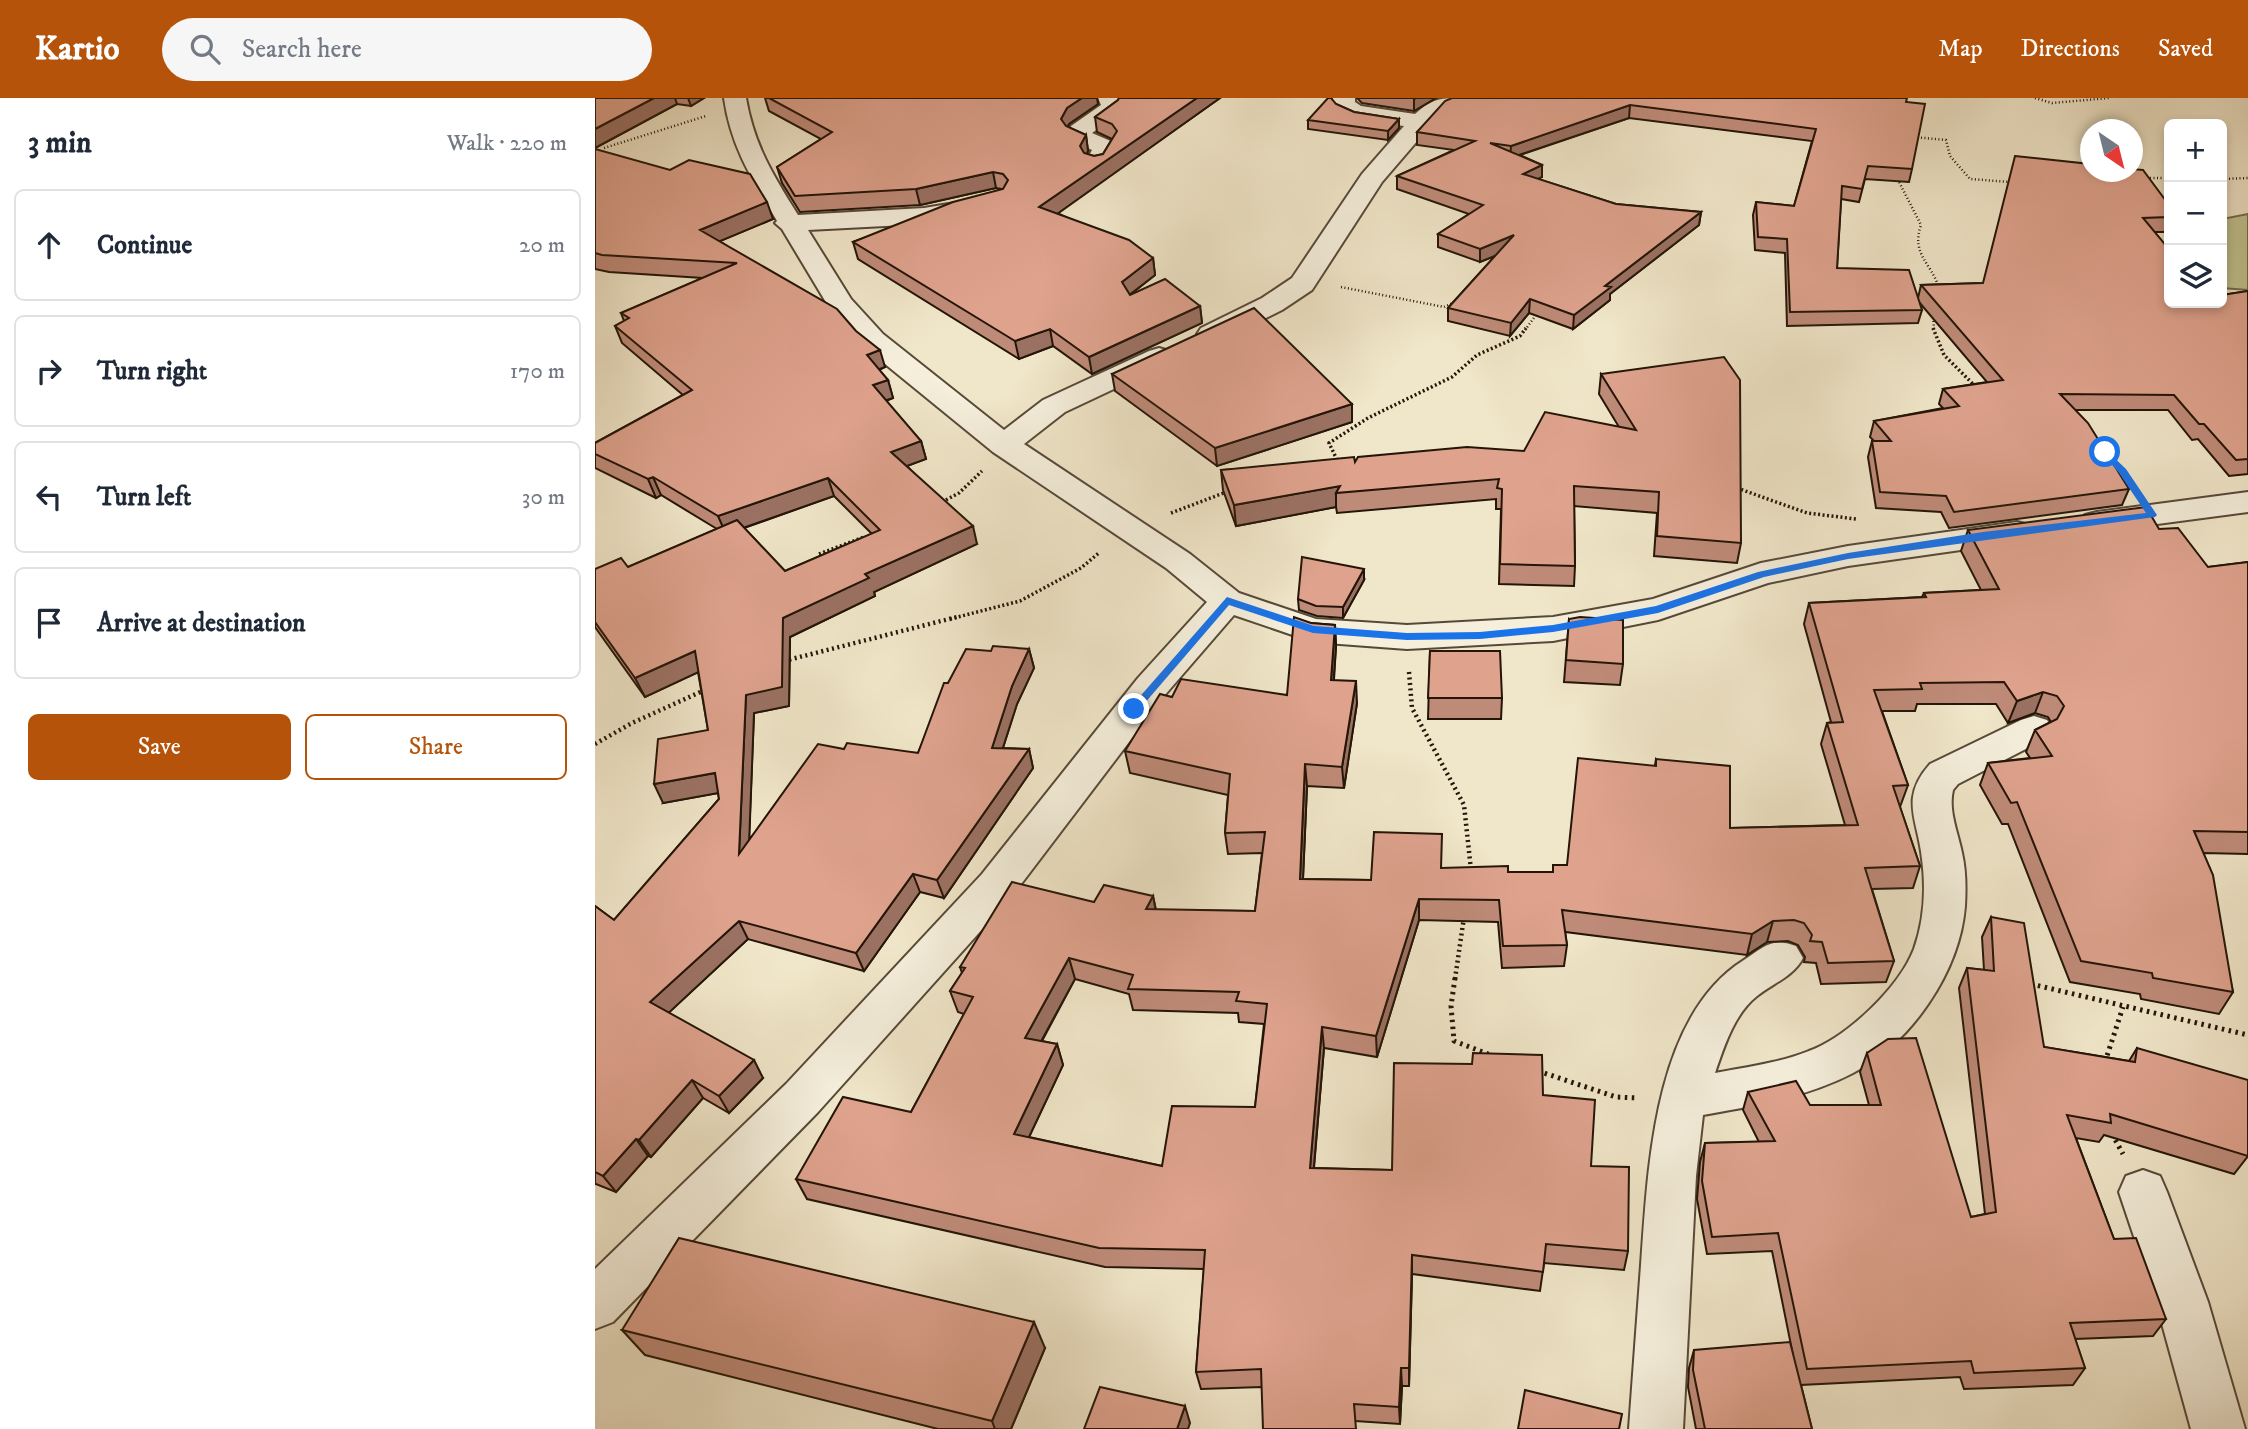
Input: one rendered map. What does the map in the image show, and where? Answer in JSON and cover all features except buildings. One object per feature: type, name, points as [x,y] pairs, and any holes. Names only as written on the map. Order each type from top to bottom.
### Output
[{"type":"street","points":[[1097,163],[1105,147],[1078,135],[1079,131],[1111,109],[1113,103],[1109,98]]},
{"type":"street","points":[[1345,98],[1345,108],[1355,112],[1420,122]]},
{"type":"street","points":[[1004,446],[1054,407],[1272,304],[1302,284],[1371,179],[1435,106],[1454,98]]},
{"type":"street","points":[[745,102],[752,160],[788,223],[840,303],[873,340],[1004,446],[1178,561],[1227,601],[1313,629],[1407,637],[1553,629],[1658,609],[1761,574],[1848,556],[2248,502]]},
{"type":"street","points":[[788,223],[924,216],[967,209],[987,202]]},
{"type":"street","points":[[595,1304],[802,1098],[987,895],[1151,687],[1227,601]]},
{"type":"street","points":[[1682,1099],[1763,1083],[1825,1065],[1874,1034],[1920,982],[1936,949],[1945,902],[1943,859],[1932,806],[1934,787],[1944,774],[2034,729]]},
{"type":"street","points":[[1656,1429],[1672,1176],[1682,1099],[1709,1026],[1739,985],[1781,958]]},
{"type":"street","points":[[2143,1192],[2182,1302],[2218,1429]]},
{"type":"path","points":[[2035,98],[2052,103],[2109,98]]},
{"type":"path","points":[[604,148],[745,102]]},
{"type":"path","points":[[1905,136],[1946,140],[1950,156],[1970,179],[2014,182]]},
{"type":"path","points":[[1895,172],[1898,184],[1915,209],[1921,225],[1914,240],[1917,252],[1933,268],[1940,286],[1937,300]]},
{"type":"path","points":[[2143,179],[2164,178]]},
{"type":"path","points":[[2227,179],[2248,178]]},
{"type":"path","points":[[1302,284],[1349,288],[1444,307],[1464,298]]},
{"type":"path","points":[[1339,468],[1329,443],[1368,418],[1452,377],[1477,355],[1520,336],[1537,315],[1540,306]]},
{"type":"path","points":[[1934,308],[1934,338],[1947,362],[1980,389]]},
{"type":"path","points":[[934,507],[959,493],[1004,446]]},
{"type":"path","points":[[2094,447],[2105,452],[2122,471],[2152,515]]},
{"type":"path","points":[[1728,487],[1754,491],[1778,504],[1819,517],[1858,519]]},
{"type":"path","points":[[779,663],[1020,601],[1080,568],[1130,528],[1238,488]]},
{"type":"path","points":[[819,554],[877,533]]},
{"type":"path","points":[[1407,637],[1412,708],[1464,805],[1471,875]]},
{"type":"path","points":[[595,744],[632,723],[717,684]]},
{"type":"path","points":[[1465,914],[1451,1006],[1454,1041],[1499,1058]]},
{"type":"path","points":[[2022,982],[2248,1035]]},
{"type":"path","points":[[2104,1070],[2123,1007]]},
{"type":"path","points":[[1525,1067],[1616,1097],[1682,1099]]},
{"type":"path","points":[[2106,1121],[2143,1192]]},
{"type":"green space","points":[[2248,214],[2248,290],[2227,288],[2227,218]]},
{"type":"route","points":[[1134,709],[1227,601],[1313,629],[1407,637],[1553,629],[1658,609],[1761,574],[1848,556],[1983,535],[2152,515],[2122,471],[2105,452]]}]
